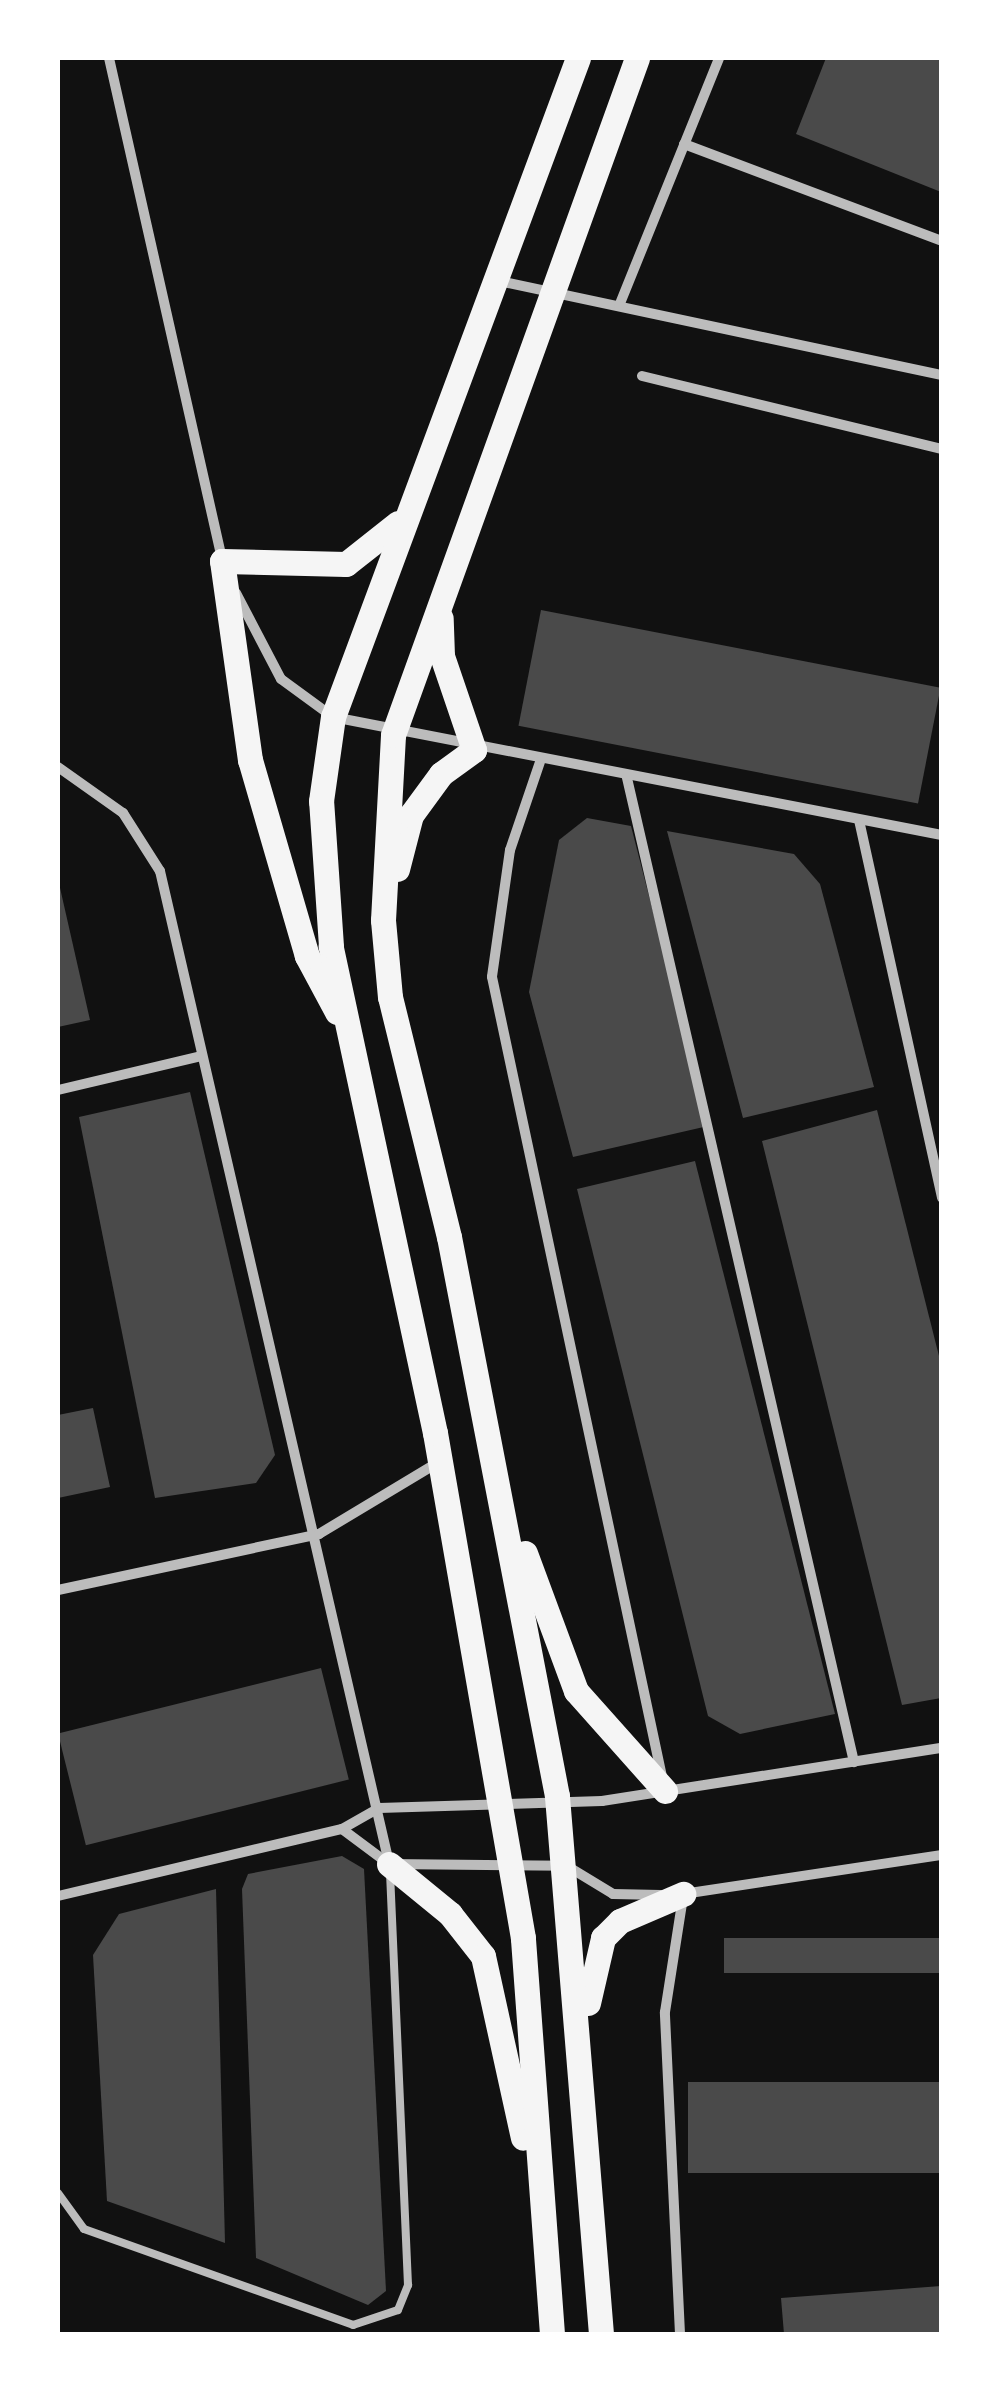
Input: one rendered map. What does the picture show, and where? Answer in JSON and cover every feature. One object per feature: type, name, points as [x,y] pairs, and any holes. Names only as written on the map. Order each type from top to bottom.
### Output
[{"type":"main road","points":[[552,2334],[510,1869],[440,1462],[322,880],[334,717],[405,516],[578,58]]},
{"type":"main road","points":[[601,2334],[582,2045],[557,1796],[474,1370],[390,997],[383,920],[394,736],[549,291],[637,58]]},
{"type":"main road","points":[[352,1039],[306,956],[273,847],[231,663],[222,561],[346,564],[405,516]]},
{"type":"main road","points":[[383,920],[411,815],[441,774],[474,750],[442,656],[441,598]]},
{"type":"main road","points":[[474,1370],[544,1625],[598,1721],[665,1791]]},
{"type":"main road","points":[[389,1864],[483,1956],[546,2260]]},
{"type":"main road","points":[[582,2045],[603,1938],[620,1921],[683,1894]]},
{"type":"street","points":[[110,58],[222,561],[282,679],[334,717],[394,736],[942,835]]},
{"type":"street","points":[[619,306],[719,58]]},
{"type":"street","points":[[684,144],[942,241]]},
{"type":"street","points":[[494,280],[942,375]]},
{"type":"street","points":[[642,376],[942,450]]},
{"type":"street","points":[[540,762],[510,850],[492,977],[665,1791]]},
{"type":"street","points":[[58,767],[144,836],[319,1534],[389,1864]]},
{"type":"street","points":[[626,778],[854,1762]]},
{"type":"street","points":[[859,820],[942,1198]]},
{"type":"street","points":[[58,1090],[202,1056]]},
{"type":"street","points":[[58,1590],[319,1534],[440,1462]]},
{"type":"street","points":[[58,1896],[342,1830],[379,1808],[665,1791],[942,1748]]},
{"type":"street","points":[[342,1830],[389,1864],[510,1869],[567,1866],[612,1894],[683,1894],[942,1855]]},
{"type":"street","points":[[680,2334],[666,2012],[683,1894]]},
{"type":"lane","points":[[58,2193],[84,2230],[353,2325],[398,2310],[408,2284],[389,1864]]},
{"type":"building","points":[[826,58],[941,58],[941,192],[796,134]]},
{"type":"building","points":[[541,610],[941,688],[918,803],[518,726]]},
{"type":"building","points":[[587,818],[631,826],[708,1126],[573,1157],[529,992],[559,840]]},
{"type":"building","points":[[667,831],[794,854],[820,884],[874,1087],[743,1118]]},
{"type":"building","points":[[58,879],[90,1020],[58,1027]]},
{"type":"building","points":[[190,1092],[275,1455],[256,1483],[155,1498],[79,1117]]},
{"type":"building","points":[[877,1110],[941,1364],[941,1698],[902,1705],[762,1141]]},
{"type":"building","points":[[695,1161],[835,1714],[740,1734],[708,1716],[577,1189]]},
{"type":"building","points":[[93,1408],[110,1487],[58,1498],[58,1415]]},
{"type":"building","points":[[321,1668],[349,1780],[86,1845],[58,1734]]},
{"type":"building","points":[[342,1856],[364,1869],[386,2291],[368,2305],[256,2258],[242,1889],[248,1874]]},
{"type":"building","points":[[216,1889],[225,2243],[107,2201],[93,1955],[119,1914]]},
{"type":"building","points":[[724,1938],[941,1938],[941,1973],[724,1973]]},
{"type":"building","points":[[688,2082],[941,2082],[941,2173],[688,2173]]},
{"type":"building","points":[[941,2286],[941,2334],[784,2334],[781,2298]]}]
